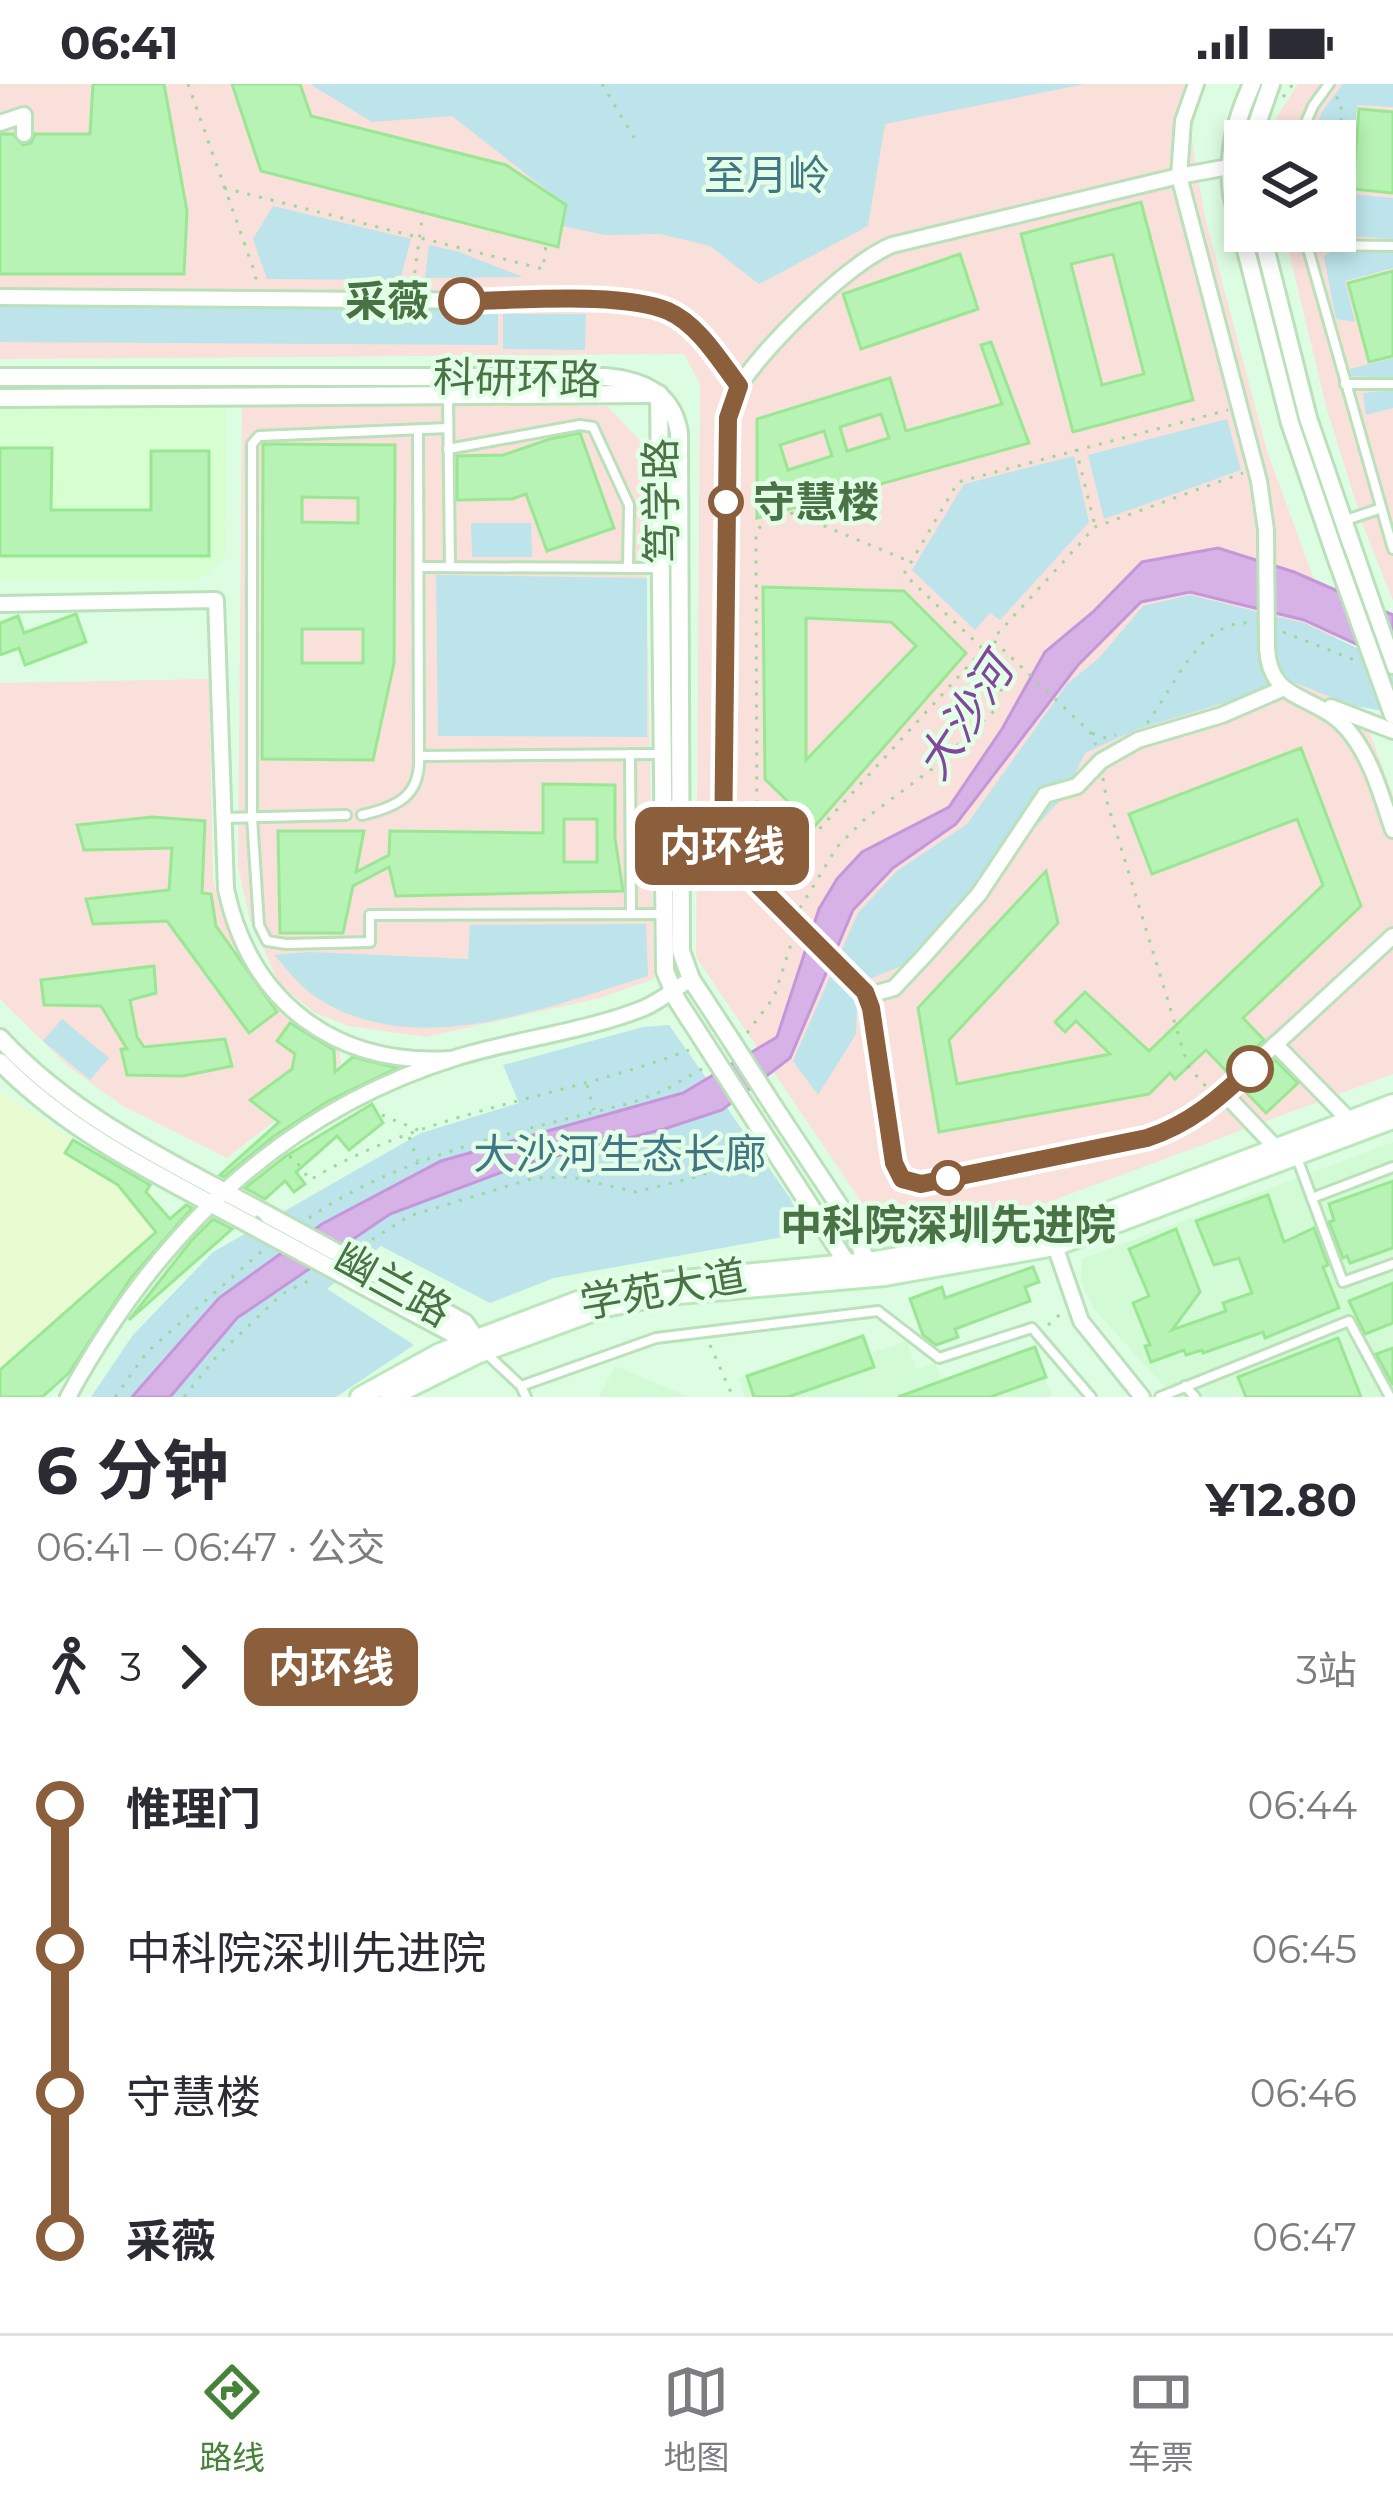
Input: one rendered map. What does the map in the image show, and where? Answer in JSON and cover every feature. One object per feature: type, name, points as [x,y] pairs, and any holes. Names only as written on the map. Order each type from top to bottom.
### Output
[{"type":"main road","name":"学苑大道","points":[[862,1271],[1063,1227],[1393,1104]]},
{"type":"main road","name":"学苑大道","points":[[360,1397],[476,1343],[635,1300],[1054,1246],[1393,1119]]},
{"type":"main road","name":"学苑大道","points":[[390,1397],[476,1343]]},
{"type":"street","points":[[1196,84],[1183,121],[1179,176],[1255,469],[1266,530],[1268,667],[1282,689],[1393,730]]},
{"type":"street","points":[[1239,120],[1252,84]]},
{"type":"street","points":[[1258,120],[1270,84]]},
{"type":"street","points":[[0,123],[24,115],[24,134]]},
{"type":"street","points":[[1224,168],[892,245],[869,255],[795,324],[739,386],[728,418],[721,837],[730,860],[866,994],[894,1163],[902,1179],[921,1184],[1174,1129],[1221,1096],[1393,936]]},
{"type":"street","points":[[1247,252],[1290,423],[1358,568],[1393,665]]},
{"type":"street","points":[[1266,252],[1334,524],[1335,554],[1393,716]]},
{"type":"street","points":[[0,297],[629,302],[670,312],[708,346],[739,386]]},
{"type":"street","name":"科研环路","points":[[0,376],[605,377],[634,381],[659,394]]},
{"type":"street","name":"科研环路","points":[[0,398],[659,394]]},
{"type":"street","name":"笃学路","points":[[659,394],[664,963],[672,991],[712,1062],[862,1271]]},
{"type":"street","name":"笃学路","points":[[659,394],[674,413],[680,433],[683,964],[852,1225],[862,1271]]},
{"type":"street","points":[[0,604],[216,600],[226,889],[234,923],[280,999],[315,1029],[378,1055],[402,1060],[450,1059]]},
{"type":"street","points":[[866,994],[894,988],[924,956],[979,894],[1045,795],[1077,786],[1101,761],[1138,740],[1222,715],[1282,689]]},
{"type":"street","points":[[1315,701],[1340,721],[1363,752],[1393,830]]},
{"type":"street","points":[[68,1397],[101,1335],[131,1292],[217,1197],[263,1158],[346,1102],[450,1059],[646,1007],[691,979]]},
{"type":"street","name":"幽兰路","points":[[0,1038],[77,1108],[217,1197],[251,1225],[372,1281]]},
{"type":"street","points":[[1275,1044],[1349,1121]]},
{"type":"street","name":"幽兰路","points":[[0,1063],[84,1134],[217,1197],[268,1215],[476,1343]]},
{"type":"street","points":[[1221,1096],[1276,1148]]},
{"type":"street","points":[[1054,1246],[1081,1321],[1142,1397]]},
{"type":"lane","points":[[1306,120],[1327,86]]},
{"type":"lane","points":[[1356,245],[1393,246]]},
{"type":"lane","points":[[1310,252],[1393,548]]},
{"type":"lane","points":[[1345,384],[1393,384]]},
{"type":"lane","points":[[448,395],[450,567]]},
{"type":"lane","points":[[448,449],[580,425],[593,427],[629,505],[628,568]]},
{"type":"lane","points":[[448,428],[259,436],[252,444],[252,818],[259,925],[267,940],[286,944],[370,942],[370,915],[663,914]]},
{"type":"lane","points":[[362,815],[396,806],[413,792],[420,774],[418,432]]},
{"type":"lane","points":[[1334,524],[1379,509]]},
{"type":"lane","points":[[420,567],[662,568]]},
{"type":"lane","points":[[630,754],[631,914]]},
{"type":"lane","points":[[419,756],[663,754]]},
{"type":"lane","points":[[223,818],[346,815]]},
{"type":"lane","points":[[1296,1156],[1343,1282],[1393,1264]]},
{"type":"lane","points":[[1312,1198],[1393,1167]]},
{"type":"lane","points":[[521,1386],[656,1339],[878,1311],[938,1358],[1032,1328],[1091,1397]]},
{"type":"lane","points":[[1160,1397],[1349,1321],[1390,1397]]},
{"type":"lane","points":[[476,1343],[521,1386],[526,1397]]},
{"type":"lane","points":[[1185,1386],[1195,1397]]},
{"type":"path","points":[[188,84],[256,276],[254,299]]},
{"type":"path","points":[[602,84],[639,146]]},
{"type":"path","points":[[1327,86],[1341,101],[1341,120]]},
{"type":"path","points":[[224,188],[543,269],[546,244]]},
{"type":"path","points":[[413,285],[423,212]]},
{"type":"path","points":[[984,649],[904,574],[958,482],[1240,407]]},
{"type":"path","points":[[1076,449],[1095,527]]},
{"type":"path","points":[[762,892],[1095,527],[1255,469]]},
{"type":"path","points":[[784,868],[757,838],[756,532],[765,521],[793,513],[911,562]]},
{"type":"path","points":[[1146,724],[1206,641],[1229,622],[1259,625]]},
{"type":"path","points":[[1274,629],[1363,665]]},
{"type":"path","points":[[992,640],[1090,732],[1106,738],[1126,731]]},
{"type":"path","points":[[790,918],[837,847],[866,818],[932,770],[994,711],[1012,659]]},
{"type":"path","points":[[1090,732],[1188,1066],[1221,1096]]},
{"type":"path","points":[[734,1041],[764,1014],[774,997],[793,937]]},
{"type":"path","points":[[263,1158],[293,1157],[310,1180],[338,1163],[420,1131],[687,1051]]},
{"type":"path","points":[[303,1222],[353,1192],[420,1165],[665,1090],[712,1062]]},
{"type":"path","points":[[586,1082],[594,1112]]},
{"type":"path","points":[[382,1115],[420,1131]]},
{"type":"path","points":[[409,1135],[420,1165]]},
{"type":"path","points":[[355,1251],[410,1216],[534,1178],[558,1176],[625,1192],[647,1190],[729,1164],[751,1154],[766,1136]]},
{"type":"path","points":[[115,1397],[147,1352],[266,1248]]},
{"type":"path","points":[[184,1397],[217,1356],[282,1294],[318,1275]]},
{"type":"path","points":[[1038,1335],[1072,1303]]},
{"type":"path","points":[[704,1333],[733,1397]]},
{"type":"shaded area","points":[[0,84],[1203,84],[1191,132],[1197,173],[1267,451],[1393,796],[1393,1074],[1046,1203],[881,1231],[696,957],[700,384],[684,354],[0,359]]},
{"type":"shaded area","points":[[1298,84],[1393,84],[1393,601],[1363,525],[1326,406],[1289,252],[1356,252],[1356,120],[1276,118]]},
{"type":"shaded area","points":[[0,404],[226,405],[225,558],[198,580],[0,580]]},
{"type":"shaded area","points":[[242,405],[607,406],[644,445],[654,979],[600,998],[426,1037],[349,1026],[315,1013],[280,985],[250,920],[238,866]]},
{"type":"shaded area","points":[[1218,548],[1294,572],[1393,615],[1393,661],[1304,620],[1190,592],[1141,602],[1078,665],[956,824],[893,868],[853,910],[790,1058],[722,1110],[524,1164],[390,1214],[237,1318],[170,1397],[132,1397],[219,1298],[322,1224],[441,1161],[683,1093],[777,1037],[819,909],[837,879],[862,852],[949,807],[1002,729],[1045,652],[1142,562]]},
{"type":"shaded area","points":[[209,679],[213,880],[223,918],[256,982],[286,1018],[339,1049],[341,1063],[332,1076],[227,1158],[123,1106],[69,1067],[0,999],[0,683]]},
{"type":"shaded area","points":[[0,1093],[152,1189],[161,1217],[43,1397],[0,1397]]},
{"type":"shaded area","points":[[1393,1142],[1393,1397],[1174,1397],[1094,1309],[1081,1282],[1082,1259]]},
{"type":"shaded area","points":[[864,1334],[871,1353],[907,1341],[916,1369],[935,1363],[941,1379],[1034,1347],[1052,1397],[745,1397],[739,1378]]},
{"type":"shaded area","points":[[615,1366],[689,1397],[599,1397]]},
{"type":"green space","name":"至月岭","points":[[310,84],[1085,84],[885,124],[868,226],[759,284],[710,246],[660,234],[605,235],[562,226],[566,205],[452,116],[372,122]]},
{"type":"green space","points":[[1343,84],[1393,84],[1393,107],[1357,105],[1356,120],[1319,120]]},
{"type":"green space","points":[[1356,195],[1393,198],[1393,239],[1356,236]]},
{"type":"green space","points":[[273,206],[411,239],[400,280],[267,279],[253,239]]},
{"type":"green space","points":[[429,245],[459,252],[523,277],[425,278]]},
{"type":"green space","points":[[1331,252],[1393,253],[1393,268],[1345,281],[1355,322],[1336,319],[1324,257]]},
{"type":"green space","points":[[0,305],[498,309],[498,345],[0,342]]},
{"type":"green space","points":[[503,314],[586,314],[585,350],[503,349]]},
{"type":"green space","points":[[1393,358],[1393,378],[1351,376],[1350,369]]},
{"type":"green space","points":[[1393,390],[1393,408],[1366,415],[1363,393]]},
{"type":"green space","points":[[1227,419],[1241,470],[1104,519],[1088,455]]},
{"type":"green space","points":[[1074,456],[1089,522],[1000,620],[990,613],[975,630],[912,570],[964,484]]},
{"type":"green space","points":[[471,523],[531,523],[532,557],[472,557]]},
{"type":"green space","points":[[436,575],[647,578],[647,737],[438,736]]},
{"type":"green space","points":[[1190,595],[1304,623],[1393,665],[1393,713],[1351,705],[1293,682],[1138,729],[1085,753],[1064,796],[909,963],[867,980],[857,1002],[856,1034],[818,1095],[793,1061],[858,913],[897,871],[967,824],[1067,684],[1099,658],[1143,606]]},
{"type":"green space","points":[[646,924],[648,976],[523,1014],[436,1027],[393,1026],[352,1015],[313,995],[274,955],[310,952],[468,959],[470,925]]},
{"type":"green space","points":[[62,1019],[109,1058],[90,1080],[43,1041]]},
{"type":"green space","name":"大沙河生态长廊","points":[[669,1025],[790,1198],[805,1228],[800,1234],[554,1278],[490,1303],[381,1246],[327,1289],[414,1345],[336,1397],[91,1397],[133,1335],[213,1252],[421,1133],[519,1103],[503,1065],[643,1027]]},
{"type":"building","points":[[93,84],[164,84],[187,211],[184,274],[0,274],[0,134],[13,134],[23,145],[31,143],[35,134],[90,134]]},
{"type":"building","points":[[232,84],[300,84],[311,116],[506,165],[566,205],[558,247],[261,171]]},
{"type":"building","points":[[1359,109],[1393,112],[1393,193],[1356,189]]},
{"type":"building","points":[[1141,202],[1193,400],[1073,432],[1021,234]],"holes":[[[1113,254],[1144,374],[1102,385],[1071,264]]]},
{"type":"building","points":[[960,254],[978,309],[861,349],[843,294]]},
{"type":"building","points":[[1393,271],[1393,356],[1369,362],[1348,283]]},
{"type":"building","points":[[991,342],[1029,443],[757,518],[757,419],[890,378],[906,431],[1002,404],[981,345]],"holes":[[[881,414],[889,438],[847,451],[840,427]],[[824,431],[832,456],[788,470],[780,445]]]},
{"type":"building","points":[[580,433],[614,528],[547,551],[526,494],[512,499],[457,500],[457,456],[503,455]]},
{"type":"building","points":[[263,444],[395,445],[394,663],[373,760],[262,759]],"holes":[[[302,497],[358,498],[358,523],[302,522]],[[302,629],[363,629],[363,663],[302,663]]]},
{"type":"building","points":[[0,448],[52,448],[51,510],[151,510],[151,451],[209,451],[209,556],[0,556]]},
{"type":"building","points":[[763,587],[904,591],[966,653],[814,827],[765,779]],"holes":[[[806,618],[891,622],[916,646],[806,760]]]},
{"type":"building","points":[[76,614],[86,642],[25,665],[19,648],[0,655],[0,623],[18,616],[24,633]]},
{"type":"building","points":[[1301,748],[1361,906],[1243,1018],[1264,1040],[1228,1073],[1206,1050],[1175,1079],[1170,1073],[1149,1094],[939,1132],[918,1008],[1046,871],[1058,923],[949,1040],[957,1084],[1110,1054],[1076,1021],[1065,1032],[1055,1022],[1085,992],[1149,1051],[1323,885],[1297,819],[1152,874],[1129,814]]},
{"type":"building","points":[[543,784],[615,785],[615,838],[623,891],[396,896],[389,867],[353,886],[343,933],[280,933],[278,831],[364,831],[356,872],[389,855],[390,831],[543,833]],"holes":[[[564,819],[597,819],[597,862],[564,862]]]},
{"type":"building","points":[[152,817],[205,821],[202,893],[211,894],[216,926],[277,1012],[249,1033],[167,921],[93,924],[86,899],[169,890],[172,848],[84,850],[77,825]]},
{"type":"building","points":[[154,966],[156,993],[130,1000],[137,1037],[144,1047],[225,1039],[232,1066],[183,1076],[127,1075],[121,1049],[127,1049],[101,1006],[44,1005],[41,980]]},
{"type":"building","points":[[290,1023],[334,1050],[335,1072],[353,1057],[397,1068],[328,1101],[224,1177],[220,1175],[279,1122],[250,1100],[292,1069],[295,1054],[277,1041]]},
{"type":"building","points":[[1275,1060],[1298,1083],[1266,1113],[1243,1089]]},
{"type":"building","points":[[372,1104],[383,1123],[349,1150],[337,1136],[296,1172],[305,1184],[294,1192],[285,1181],[265,1199],[245,1188],[286,1156]]},
{"type":"building","points":[[73,1140],[150,1185],[146,1192],[170,1219],[186,1205],[192,1208],[131,1278],[69,1373],[42,1397],[0,1397],[0,1370],[156,1232],[118,1185],[65,1153]]},
{"type":"building","points":[[1393,1181],[1393,1248],[1350,1263],[1347,1256],[1343,1258],[1329,1222],[1334,1220],[1329,1204]]},
{"type":"building","points":[[1268,1195],[1284,1242],[1314,1228],[1339,1308],[1265,1338],[1263,1332],[1203,1353],[1186,1355],[1184,1350],[1151,1362],[1145,1346],[1150,1345],[1133,1303],[1149,1296],[1129,1249],[1176,1229],[1200,1292],[1172,1330],[1226,1311],[1223,1303],[1252,1293],[1239,1258],[1214,1265],[1196,1221]]},
{"type":"building","points":[[213,1219],[232,1229],[129,1320],[191,1241]]},
{"type":"building","points":[[1033,1267],[1039,1282],[1025,1287],[1030,1301],[955,1329],[958,1337],[936,1345],[923,1335],[910,1299],[942,1287],[945,1298]]},
{"type":"building","points":[[1393,1283],[1393,1323],[1365,1334],[1349,1301]]},
{"type":"building","points":[[863,1336],[874,1367],[788,1397],[754,1397],[747,1376]]},
{"type":"building","points":[[1338,1338],[1361,1397],[1246,1397],[1238,1377]]},
{"type":"building","points":[[1035,1347],[1046,1377],[990,1397],[898,1397]]},
{"type":"building","points":[[1393,1348],[1393,1385],[1376,1354]]},
{"type":"bus line","name":"内环线","points":[[462,301],[629,302],[670,312],[708,346],[739,386],[728,418],[723,850],[865,992],[894,1163],[902,1179],[921,1184],[1147,1138],[1201,1113],[1250,1069]]},
{"type":"place","name":"采薇","points":[[462,301]]},
{"type":"place","name":"守慧楼","points":[[726,502]]},
{"type":"place","name":"中科院深圳先进院","points":[[948,1178]]},
{"type":"water label","name":"大沙河","points":[[964,717]]}]
